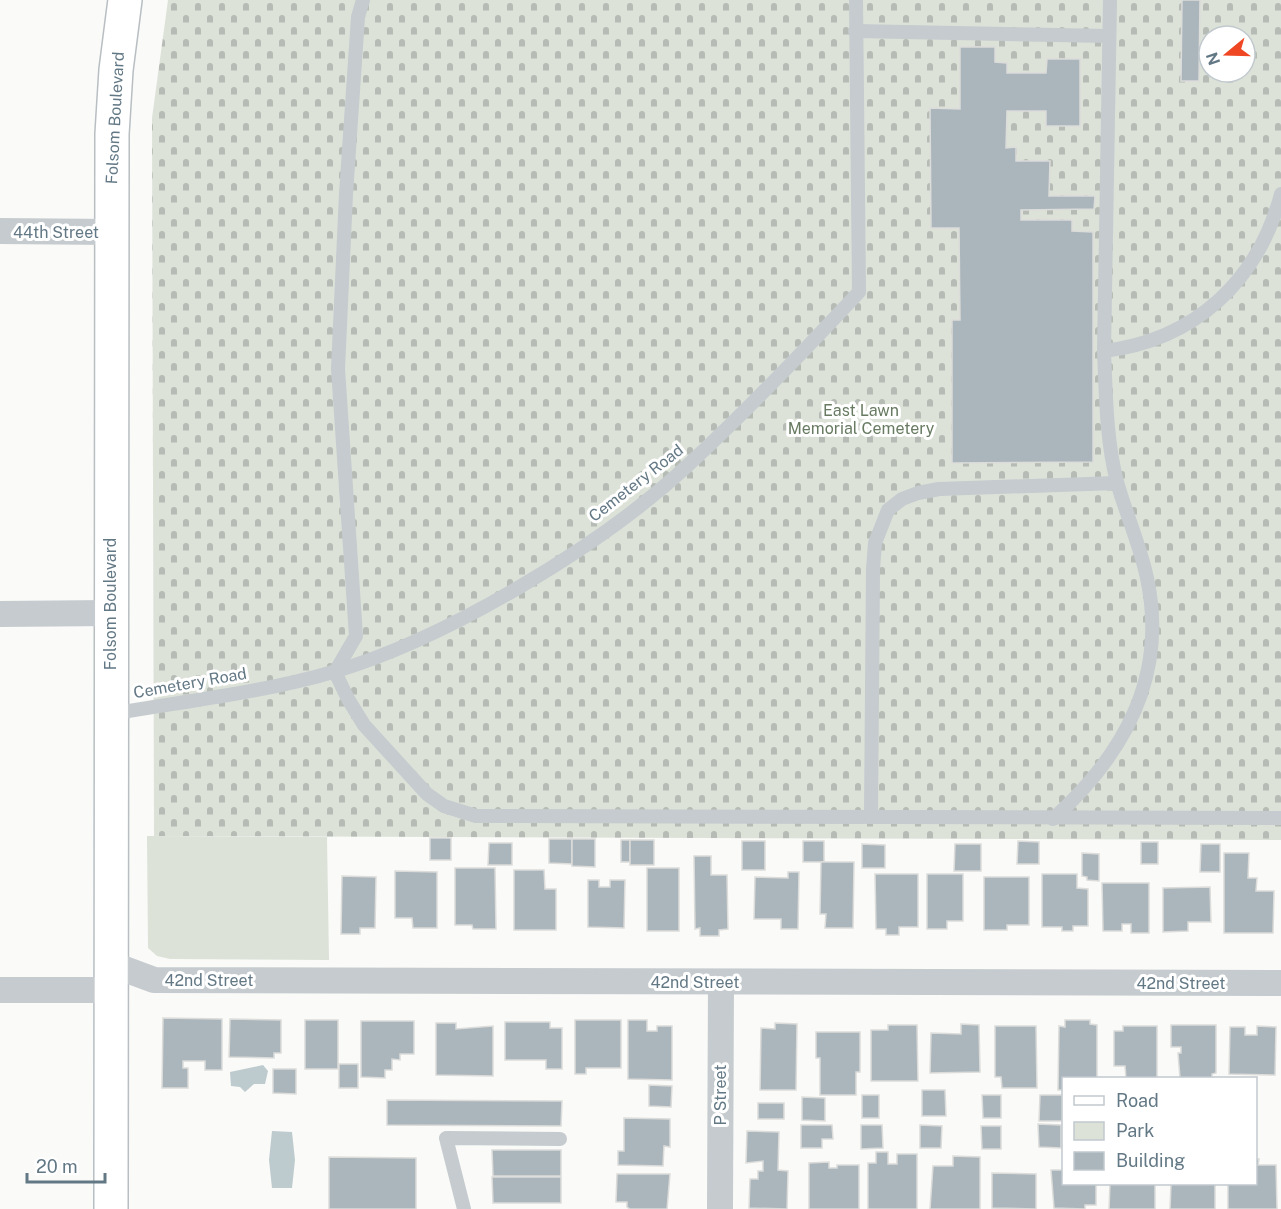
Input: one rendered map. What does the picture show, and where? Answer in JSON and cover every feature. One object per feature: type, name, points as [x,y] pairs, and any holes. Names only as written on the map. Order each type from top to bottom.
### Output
[{"type":"main road","name":"Folsom Boulevard","points":[[111,1209],[112,134],[124,0]]},
{"type":"street","name":"44th Street","points":[[0,231],[112,232]]},
{"type":"street","points":[[0,614],[110,614]]},
{"type":"street","name":"42nd Street","points":[[0,990],[111,977],[154,980],[1281,983]]},
{"type":"street","name":"P Street","points":[[720,982],[720,1209]]},
{"type":"lane","points":[[363,0],[358,17],[346,182],[338,369],[356,636],[335,672],[364,725],[427,794],[458,813],[476,816],[1281,818]]},
{"type":"lane","name":"Cemetery Road","points":[[111,714],[296,682],[335,672],[419,639],[463,617],[570,555],[686,467],[859,292],[855,0]]},
{"type":"lane","points":[[1053,819],[1084,791],[1110,758],[1139,702],[1149,672],[1153,631],[1147,579],[1139,546],[1117,483],[1108,435],[1104,351],[1110,0]]},
{"type":"lane","points":[[855,31],[1109,36]]},
{"type":"lane","points":[[1104,351],[1125,348],[1179,328],[1203,314],[1238,283],[1255,261],[1271,228],[1281,194]]},
{"type":"lane","points":[[871,817],[873,569],[875,543],[888,510],[902,499],[939,489],[1117,483]]},
{"type":"lane","points":[[464,1209],[446,1138],[560,1138]]},
{"type":"green space","name":"East Lawn Memorial Cemetery","points":[[168,0],[1281,0],[1281,840],[154,836],[152,118]]},
{"type":"green space","points":[[147,836],[327,837],[329,960],[170,959],[157,956],[148,948]]},
{"type":"shaded area","points":[[263,1065],[268,1071],[265,1084],[254,1084],[245,1092],[240,1087],[231,1086],[230,1072]]},
{"type":"shaded area","points":[[272,1131],[292,1132],[295,1160],[292,1188],[272,1188],[269,1160]]},
{"type":"building","points":[[1182,0],[1200,0],[1200,24],[1197,24],[1197,81],[1181,81]]},
{"type":"building","points":[[960,47],[995,47],[995,62],[1007,63],[1007,73],[1046,73],[1047,59],[1080,59],[1080,126],[1046,126],[1046,111],[1007,111],[1006,148],[1016,147],[1016,161],[1050,161],[1049,196],[1095,196],[1094,209],[1021,210],[1021,220],[1072,220],[1072,231],[1093,232],[1093,462],[952,463],[952,320],[960,320],[959,228],[931,228],[930,108],[960,109]]},
{"type":"building","points":[[430,838],[451,838],[451,860],[430,860]]},
{"type":"building","points":[[549,839],[572,839],[572,864],[549,863]]},
{"type":"building","points":[[572,839],[595,839],[595,867],[572,866]]},
{"type":"building","points":[[621,840],[630,840],[630,862],[621,862]]},
{"type":"building","points":[[630,840],[654,840],[654,865],[630,865]]},
{"type":"building","points":[[742,841],[765,841],[765,870],[742,870]]},
{"type":"building","points":[[803,841],[824,841],[824,862],[803,862]]},
{"type":"building","points":[[1018,841],[1039,842],[1039,864],[1017,864]]},
{"type":"building","points":[[1141,842],[1158,842],[1158,864],[1141,864]]},
{"type":"building","points":[[489,843],[512,843],[512,865],[488,865]]},
{"type":"building","points":[[862,844],[885,845],[885,868],[862,868]]},
{"type":"building","points":[[955,844],[981,844],[981,871],[954,871]]},
{"type":"building","points":[[1201,844],[1220,844],[1220,872],[1200,872]]},
{"type":"building","points":[[1082,853],[1099,854],[1099,881],[1087,880],[1087,877],[1082,876]]},
{"type":"building","points":[[1224,853],[1249,853],[1248,878],[1257,878],[1256,891],[1274,891],[1273,933],[1224,933]]},
{"type":"building","points":[[694,856],[711,856],[711,875],[727,875],[728,929],[719,930],[719,936],[700,936],[700,928],[695,929]]},
{"type":"building","points":[[821,862],[854,862],[853,928],[825,928],[826,914],[820,914]]},
{"type":"building","points":[[455,868],[495,868],[496,929],[473,929],[472,925],[455,925]]},
{"type":"building","points":[[647,868],[679,868],[679,931],[647,931]]},
{"type":"building","points":[[514,870],[544,870],[545,889],[556,889],[556,930],[514,930]]},
{"type":"building","points":[[395,871],[437,872],[437,928],[413,928],[412,918],[395,918]]},
{"type":"building","points":[[788,872],[799,872],[798,929],[781,929],[781,919],[754,919],[755,877],[788,878]]},
{"type":"building","points":[[875,874],[918,874],[918,927],[899,927],[899,935],[886,935],[886,929],[876,929]]},
{"type":"building","points":[[927,874],[963,874],[963,921],[947,921],[947,929],[927,929]]},
{"type":"building","points":[[1042,874],[1077,874],[1077,888],[1088,889],[1088,926],[1073,926],[1073,931],[1062,931],[1062,927],[1042,927]]},
{"type":"building","points":[[342,876],[376,877],[375,928],[360,928],[360,934],[341,934]]},
{"type":"building","points":[[984,877],[1029,877],[1029,925],[1007,925],[1007,930],[984,930]]},
{"type":"building","points":[[588,880],[599,880],[599,887],[610,887],[610,880],[625,880],[624,928],[588,927]]},
{"type":"building","points":[[1102,883],[1149,883],[1149,933],[1131,933],[1131,924],[1122,924],[1122,931],[1103,931]]},
{"type":"building","points":[[1210,887],[1211,922],[1188,922],[1188,931],[1163,932],[1163,888]]},
{"type":"building","points":[[163,1018],[222,1019],[222,1070],[205,1070],[205,1061],[183,1061],[183,1068],[188,1068],[188,1088],[162,1088]]},
{"type":"building","points":[[230,1019],[281,1020],[281,1053],[274,1053],[274,1058],[229,1057]]},
{"type":"building","points":[[305,1020],[338,1020],[338,1069],[305,1069]]},
{"type":"building","points":[[575,1020],[621,1020],[621,1068],[586,1068],[586,1074],[575,1074]]},
{"type":"building","points":[[628,1020],[647,1020],[647,1031],[657,1031],[657,1026],[672,1026],[672,1080],[628,1079]]},
{"type":"building","points":[[1065,1020],[1090,1020],[1090,1024],[1097,1025],[1097,1077],[1062,1077],[1062,1090],[1058,1090],[1059,1026],[1065,1027]]},
{"type":"building","points":[[361,1021],[414,1021],[414,1054],[400,1054],[400,1060],[392,1059],[392,1070],[385,1070],[385,1078],[361,1077]]},
{"type":"building","points":[[505,1022],[550,1022],[550,1028],[562,1028],[562,1069],[546,1069],[546,1060],[505,1060]]},
{"type":"building","points":[[436,1023],[456,1023],[456,1029],[493,1026],[493,1076],[436,1075]]},
{"type":"building","points":[[775,1023],[797,1024],[796,1090],[760,1090],[761,1028],[775,1029]]},
{"type":"building","points":[[961,1024],[979,1025],[980,1072],[930,1073],[931,1033],[961,1034]]},
{"type":"building","points":[[888,1025],[917,1025],[918,1081],[871,1081],[871,1030],[888,1030]]},
{"type":"building","points":[[1171,1025],[1216,1025],[1216,1073],[1212,1074],[1212,1077],[1180,1077],[1178,1053],[1181,1053],[1181,1047],[1171,1047]]},
{"type":"building","points":[[995,1026],[1036,1026],[1037,1088],[1002,1088],[1001,1077],[995,1077]]},
{"type":"building","points":[[1123,1026],[1157,1026],[1157,1077],[1126,1077],[1125,1066],[1114,1066],[1114,1031],[1123,1031]]},
{"type":"building","points":[[1257,1026],[1276,1027],[1275,1075],[1229,1074],[1230,1027],[1245,1027],[1245,1035],[1257,1035]]},
{"type":"building","points":[[816,1032],[860,1032],[860,1072],[856,1072],[856,1095],[820,1095],[820,1058],[816,1058]]},
{"type":"building","points":[[339,1064],[358,1064],[358,1088],[339,1088]]},
{"type":"building","points":[[273,1069],[296,1069],[296,1094],[273,1093]]},
{"type":"building","points":[[649,1085],[672,1086],[671,1107],[649,1106]]},
{"type":"building","points":[[922,1090],[945,1090],[946,1116],[922,1116]]},
{"type":"building","points":[[862,1095],[879,1095],[879,1118],[862,1118]]},
{"type":"building","points":[[982,1095],[1001,1095],[1001,1118],[983,1118]]},
{"type":"building","points":[[1040,1095],[1062,1095],[1062,1121],[1039,1121]]},
{"type":"building","points":[[802,1097],[825,1098],[825,1121],[802,1120]]},
{"type":"building","points":[[387,1100],[562,1101],[561,1126],[387,1125]]},
{"type":"building","points":[[758,1103],[784,1103],[784,1119],[758,1119]]},
{"type":"building","points":[[624,1118],[670,1119],[670,1147],[664,1146],[663,1166],[618,1165],[618,1151],[624,1151]]},
{"type":"building","points":[[1038,1124],[1061,1125],[1061,1148],[1039,1147]]},
{"type":"building","points":[[801,1125],[832,1125],[833,1139],[822,1139],[822,1148],[801,1148]]},
{"type":"building","points":[[861,1125],[882,1125],[883,1148],[861,1149]]},
{"type":"building","points":[[920,1125],[942,1126],[941,1148],[920,1148]]},
{"type":"building","points":[[981,1126],[1001,1126],[1001,1149],[982,1149]]},
{"type":"building","points":[[747,1131],[779,1132],[778,1170],[788,1171],[787,1209],[749,1208],[750,1179],[758,1179],[758,1171],[763,1171],[763,1161],[746,1163]]},
{"type":"building","points":[[492,1150],[561,1150],[561,1176],[493,1176]]},
{"type":"building","points":[[876,1152],[888,1152],[888,1164],[897,1164],[897,1154],[917,1154],[917,1209],[868,1209],[868,1163],[876,1163]]},
{"type":"building","points":[[953,1156],[980,1157],[980,1209],[930,1209],[933,1166],[953,1166]]},
{"type":"building","points":[[329,1157],[416,1158],[416,1209],[329,1209]]},
{"type":"building","points":[[1257,1159],[1259,1159],[1258,1165],[1276,1165],[1277,1209],[1228,1209],[1228,1185],[1257,1185]]},
{"type":"building","points":[[829,1162],[829,1168],[837,1168],[837,1165],[859,1165],[859,1209],[809,1209],[809,1163]]},
{"type":"building","points":[[1051,1170],[1062,1170],[1062,1185],[1096,1185],[1096,1205],[1085,1205],[1085,1209],[1054,1208]]},
{"type":"building","points":[[992,1173],[1036,1174],[1036,1209],[992,1208]]},
{"type":"building","points":[[617,1174],[670,1174],[667,1209],[630,1209],[627,1207],[627,1202],[616,1202]]},
{"type":"building","points":[[492,1177],[561,1177],[561,1203],[493,1203]]},
{"type":"building","points":[[1110,1185],[1155,1185],[1155,1209],[1109,1209]]},
{"type":"building","points":[[1171,1185],[1215,1185],[1215,1209],[1170,1209]]}]
